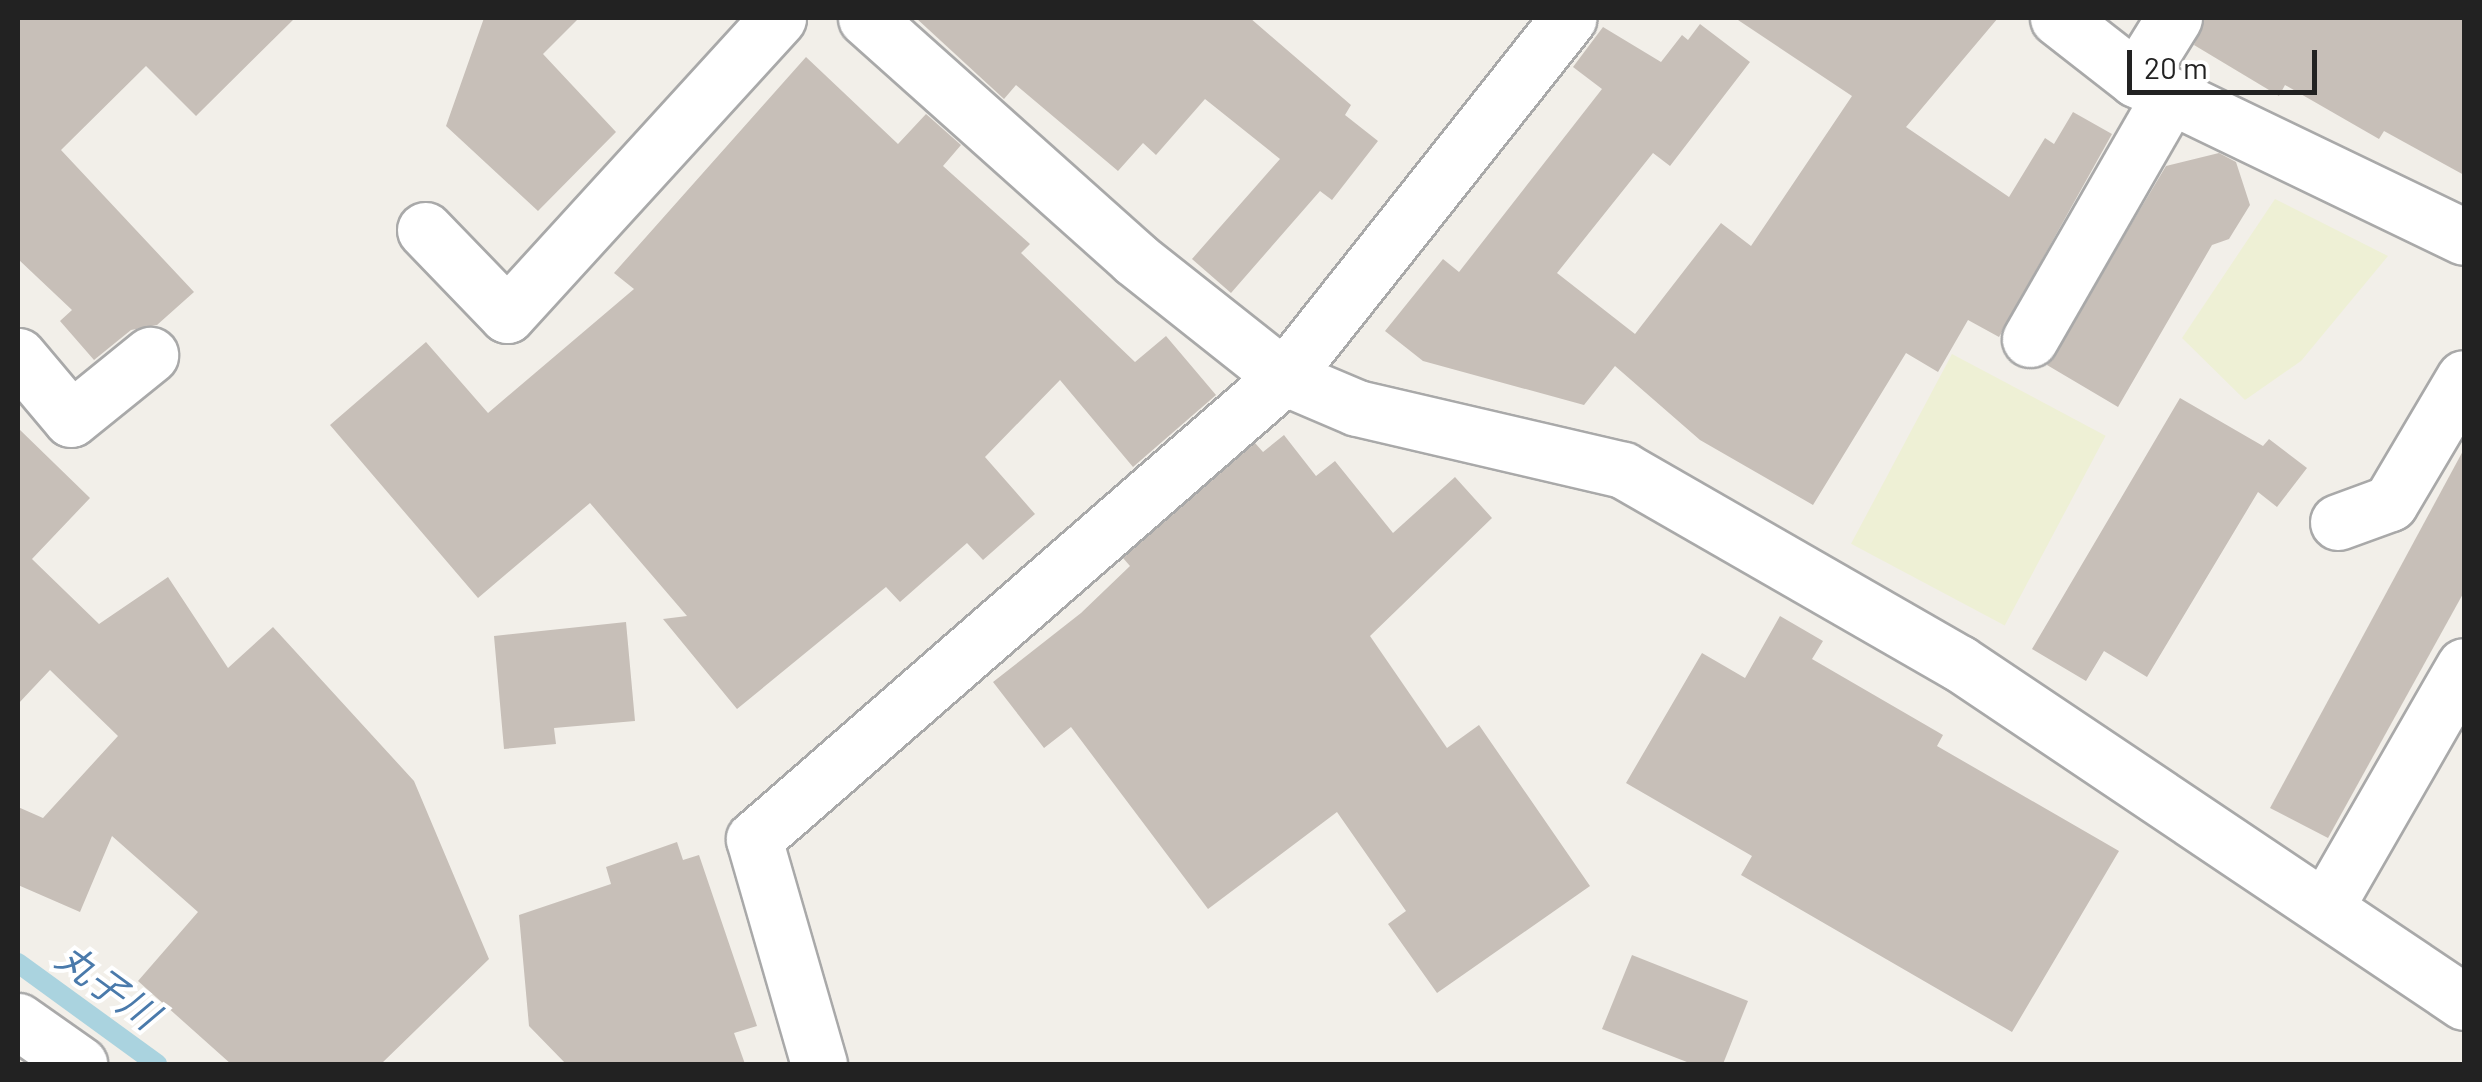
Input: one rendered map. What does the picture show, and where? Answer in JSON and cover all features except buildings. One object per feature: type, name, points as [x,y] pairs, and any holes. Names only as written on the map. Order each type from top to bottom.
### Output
[{"type":"street","points":[[425,230],[508,316],[778,18]]},
{"type":"street","points":[[866,18],[1134,258],[1284,378],[1357,408],[1624,470],[1959,663],[2464,1002]]},
{"type":"street","points":[[819,1064],[754,839],[1284,378],[1569,18]]},
{"type":"street","points":[[2058,18],[2153,88],[2464,237]]},
{"type":"street","points":[[2030,339],[2153,88],[2174,18]]},
{"type":"street","points":[[18,356],[71,419],[150,355]]},
{"type":"street","points":[[2338,522],[2390,503],[2464,378]]},
{"type":"street","points":[[2325,908],[2464,666]]},
{"type":"street","points":[[18,1022],[79,1064]]},
{"type":"green space","points":[[2275,199],[2388,256],[2301,361],[2245,400],[2182,338]]},
{"type":"green space","points":[[1952,354],[2106,436],[2005,626],[1851,544]]},
{"type":"waterway","name":"丸子川","points":[[18,963],[157,1064]]}]
